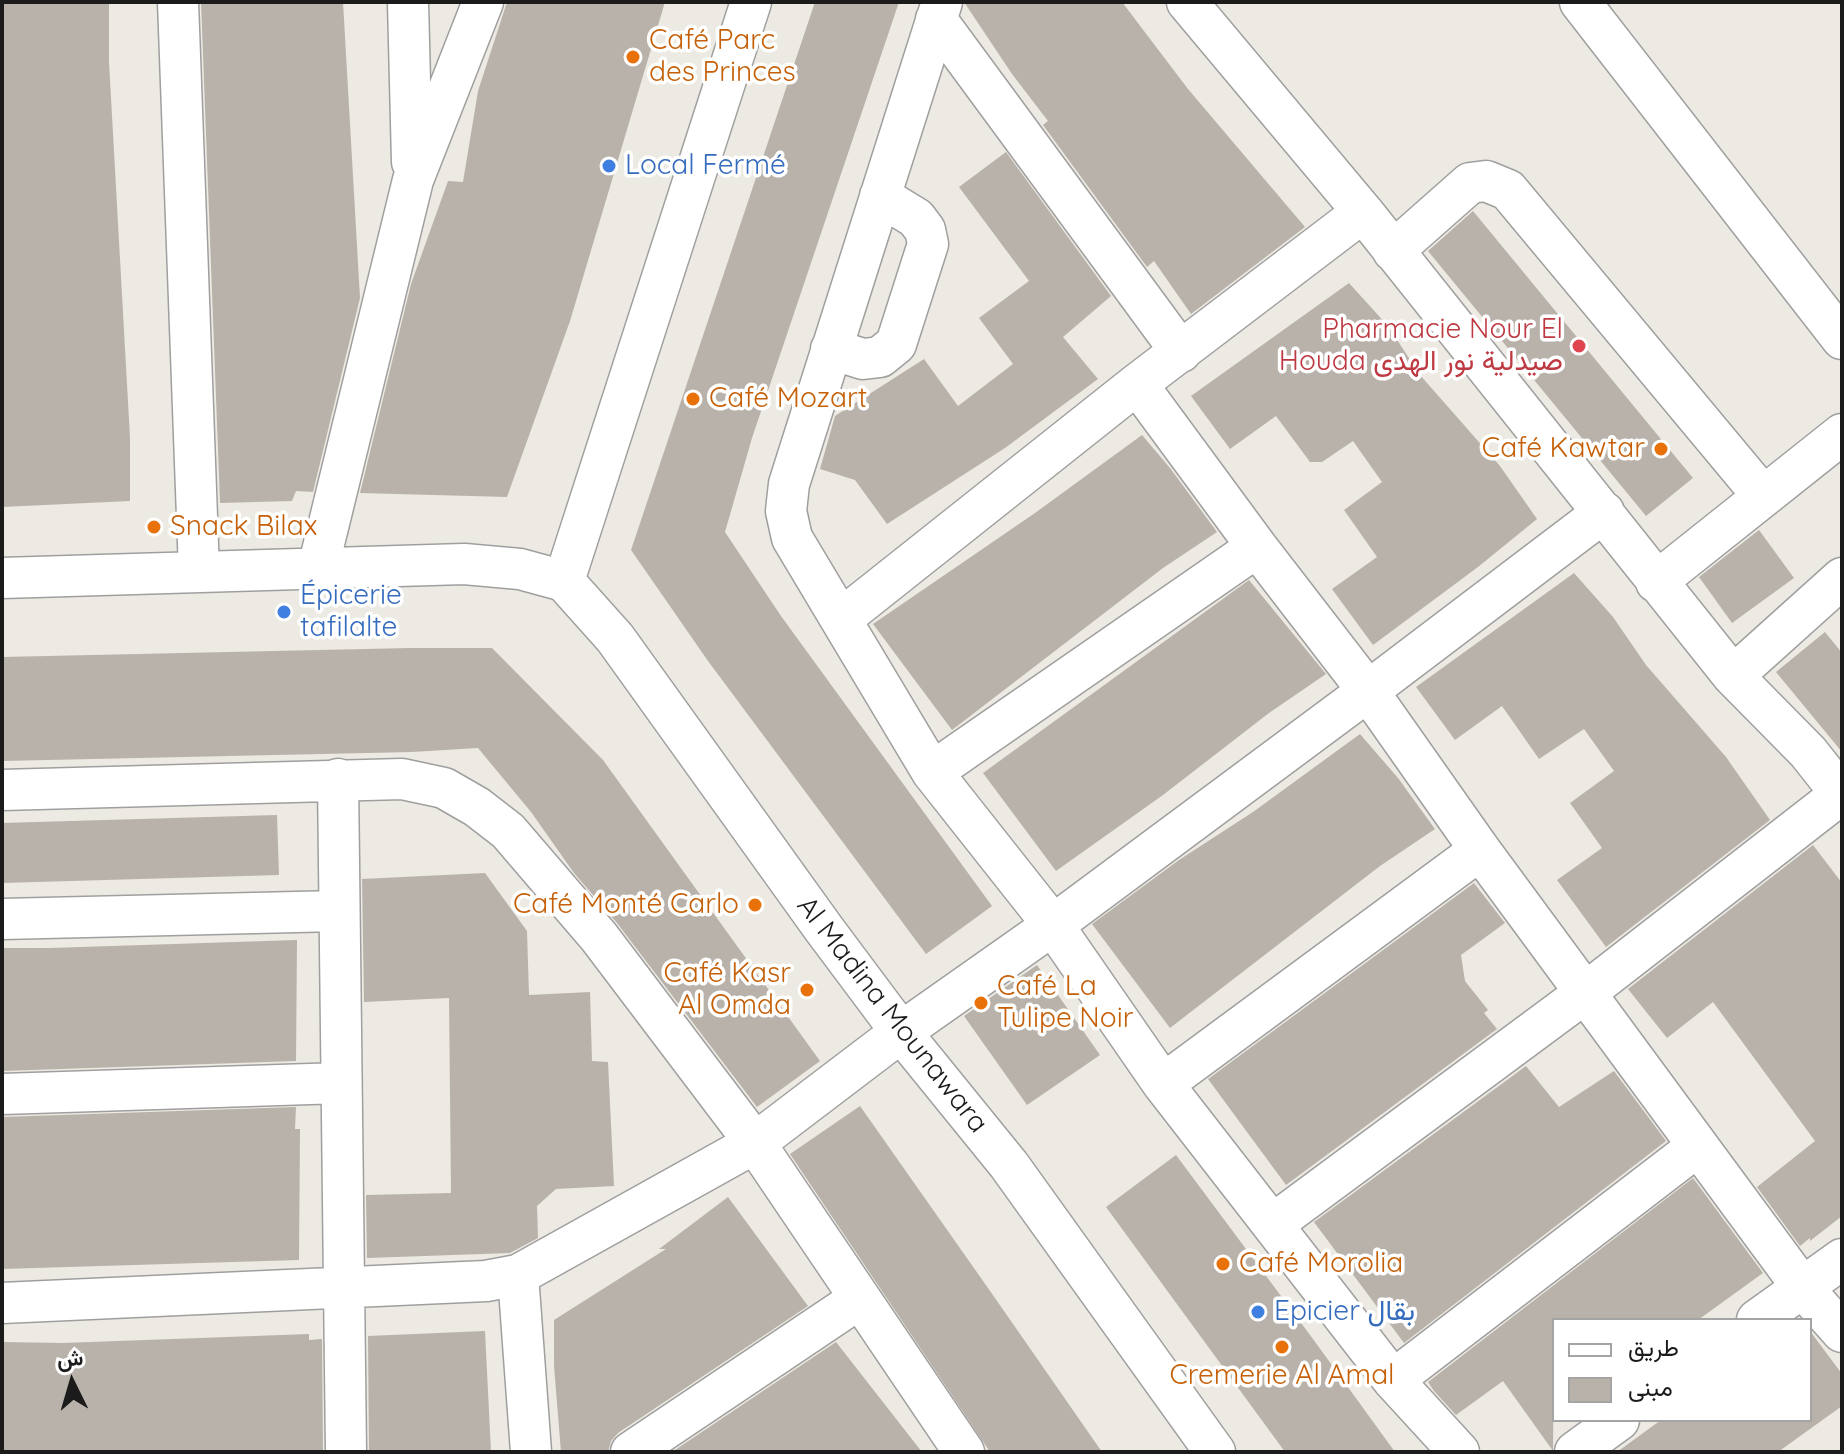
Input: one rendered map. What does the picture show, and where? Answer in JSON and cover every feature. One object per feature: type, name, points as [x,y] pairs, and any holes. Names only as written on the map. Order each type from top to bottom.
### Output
[{"type":"street","points":[[178,2],[199,571]]},
{"type":"street","points":[[408,2],[413,180]]},
{"type":"street","points":[[318,568],[413,180],[483,2]]},
{"type":"street","points":[[2,578],[464,564],[520,569],[564,581],[751,2]]},
{"type":"street","points":[[1187,2],[1363,212],[1733,676],[1808,752],[1842,794],[1585,993],[1273,1224]]},
{"type":"street","points":[[1580,2],[1842,339]]},
{"type":"street","points":[[939,10],[1181,352]]},
{"type":"street","points":[[939,10],[789,484],[786,511],[792,538],[932,772],[1053,925],[1163,1084],[1393,1380],[1459,1452]]},
{"type":"street","points":[[1393,251],[1470,183],[1486,181],[1508,190],[1763,496]]},
{"type":"street","points":[[831,349],[863,359],[880,357],[896,344],[928,244],[925,230],[916,218],[880,196]]},
{"type":"street","points":[[841,619],[1137,384],[1363,212]]},
{"type":"street","points":[[1137,384],[1368,691],[1480,850],[1802,1287],[1842,1332]]},
{"type":"street","points":[[1656,582],[1842,434]]},
{"type":"street","points":[[2,1303],[486,1281],[518,1275],[755,1143],[901,1032],[1053,925],[1368,691],[1604,512]]},
{"type":"street","points":[[932,772],[1257,547]]},
{"type":"street","name":"Al Madina Mounawara","points":[[564,581],[615,638],[901,1032],[1009,1165],[1215,1452]]},
{"type":"street","points":[[1733,676],[1840,584]]},
{"type":"street","points":[[338,779],[346,1452]]},
{"type":"street","points":[[2,790],[402,779],[444,788],[477,807],[508,831],[599,937],[755,1143],[964,1452]]},
{"type":"street","points":[[1163,1084],[1480,850]]},
{"type":"street","points":[[2,919],[338,911]]},
{"type":"street","points":[[2,1094],[341,1083]]},
{"type":"street","points":[[1393,1380],[1698,1146]]},
{"type":"street","points":[[1760,1318],[1842,1259]]},
{"type":"street","points":[[518,1275],[531,1452]]},
{"type":"street","points":[[631,1452],[859,1299]]},
{"type":"street","points":[[1575,1452],[1616,1422]]},
{"type":"building","points":[[2,2],[109,2],[109,62],[130,438],[130,501],[2,507]]},
{"type":"building","points":[[201,2],[343,2],[360,298],[313,492],[296,491],[292,501],[220,503]]},
{"type":"building","points":[[507,2],[665,2],[570,321],[507,497],[360,493],[411,284],[448,181],[463,182],[478,91]]},
{"type":"building","points":[[815,2],[899,2],[752,438],[725,532],[781,616],[992,906],[926,954],[708,661],[631,550]]},
{"type":"building","points":[[964,2],[1122,2],[1188,89],[1305,227],[1191,314],[1154,261],[1147,267],[1043,125],[1048,121]]},
{"type":"building","points":[[1006,152],[1111,296],[1063,337],[1098,379],[1005,448],[887,524],[855,480],[820,469],[835,416],[924,359],[958,406],[1013,364],[979,318],[1029,281],[959,187]]},
{"type":"building","points":[[1473,211],[1693,478],[1646,516],[1428,251]]},
{"type":"building","points":[[1349,283],[1388,326],[1420,375],[1500,466],[1537,519],[1373,645],[1332,589],[1377,557],[1344,510],[1382,482],[1353,441],[1322,462],[1310,462],[1276,416],[1230,449],[1191,396]]},
{"type":"building","points":[[1142,435],[1217,532],[1163,568],[952,730],[873,624]]},
{"type":"building","points":[[1759,530],[1794,578],[1732,623],[1699,577]]},
{"type":"building","points":[[1574,573],[1613,617],[1646,665],[1726,757],[1770,820],[1606,947],[1557,880],[1602,848],[1570,803],[1614,771],[1584,729],[1539,759],[1502,706],[1455,740],[1416,687]]},
{"type":"building","points":[[1249,580],[1326,674],[1056,871],[983,773]]},
{"type":"building","points":[[1825,632],[1842,653],[1842,752],[1776,672]]},
{"type":"building","points":[[492,648],[603,760],[820,1061],[757,1107],[617,923],[574,873],[531,812],[478,748],[2,761],[2,657]]},
{"type":"building","points":[[1360,734],[1398,778],[1435,829],[1380,866],[1170,1028],[1092,924]]},
{"type":"building","points":[[277,815],[279,875],[2,883],[2,823]]},
{"type":"building","points":[[1813,845],[1842,883],[1842,1216],[1800,1246],[1757,1187],[1815,1141],[1713,1002],[1667,1038],[1628,989]]},
{"type":"building","points":[[485,873],[527,931],[529,995],[590,992],[592,1061],[608,1062],[614,1186],[556,1189],[537,1206],[538,1238],[510,1253],[367,1258],[366,1195],[451,1193],[449,998],[364,1002],[362,879]]},
{"type":"building","points":[[1474,883],[1505,923],[1461,955],[1465,981],[1488,1010],[1484,1013],[1497,1029],[1286,1185],[1208,1079]]},
{"type":"building","points":[[297,940],[296,1061],[2,1071],[2,948]]},
{"type":"building","points":[[1037,965],[1100,1055],[1027,1105],[964,1016]]},
{"type":"building","points":[[1526,1066],[1559,1107],[1614,1071],[1666,1141],[1404,1343],[1314,1222]]},
{"type":"building","points":[[860,1106],[1102,1452],[990,1452],[790,1154]]},
{"type":"building","points":[[296,1107],[295,1129],[300,1129],[299,1260],[2,1269],[2,1117]]},
{"type":"building","points":[[1176,1155],[1395,1452],[1285,1452],[1106,1207]]},
{"type":"building","points":[[1693,1178],[1763,1273],[1701,1318],[1552,1318],[1553,1451],[1503,1381],[1456,1415],[1428,1382]]},
{"type":"building","points":[[728,1197],[808,1306],[618,1433],[611,1441],[608,1452],[561,1452],[554,1366],[554,1320],[666,1249],[659,1249]]},
{"type":"building","points":[[485,1331],[491,1452],[369,1452],[368,1336]]},
{"type":"building","points":[[309,1334],[309,1340],[322,1339],[323,1452],[2,1452],[2,1342],[63,1343]]},
{"type":"building","points":[[1812,1334],[1842,1374],[1842,1406],[1778,1452],[1617,1452],[1658,1422],[1812,1422]]},
{"type":"building","points":[[836,1342],[922,1452],[672,1452]]},
{"type":"place","name":"Café Parc des Princes","points":[[633,57]]},
{"type":"place","name":"Local Fermé","points":[[609,166]]},
{"type":"place","name":"Pharmacie Nour El Houda صيدلية نور الهدى","points":[[1579,346]]},
{"type":"place","name":"Café Mozart","points":[[693,399]]},
{"type":"place","name":"Café Kawtar","points":[[1661,449]]},
{"type":"place","name":"Snack Bilax","points":[[154,527]]},
{"type":"place","name":"Épicerie tafilalte","points":[[284,612]]},
{"type":"place","name":"Café Monté Carlo","points":[[755,905]]},
{"type":"place","name":"Café Kasr Al Omda","points":[[807,990]]},
{"type":"place","name":"Café La Tulipe Noir","points":[[981,1003]]},
{"type":"place","name":"Café Morolia","points":[[1223,1264]]},
{"type":"place","name":"Epicier بقال","points":[[1258,1312]]},
{"type":"place","name":"Cremerie Al Amal","points":[[1282,1347]]}]
